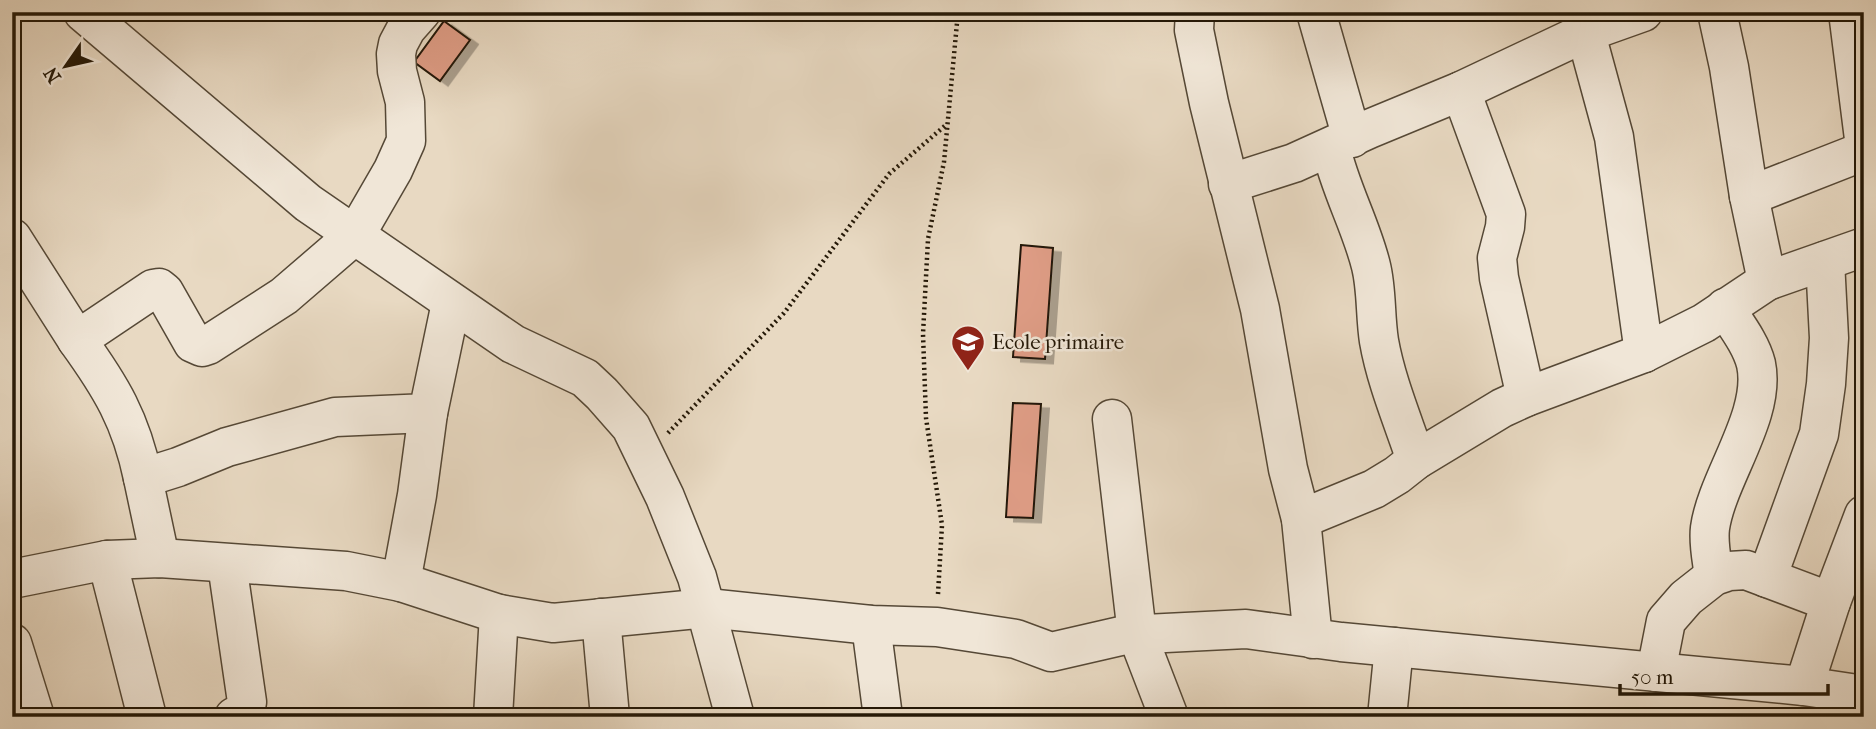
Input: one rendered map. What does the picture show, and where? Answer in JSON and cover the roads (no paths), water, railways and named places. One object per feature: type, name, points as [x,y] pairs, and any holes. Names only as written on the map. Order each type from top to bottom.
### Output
[{"type":"street","points":[[83,12],[308,203],[513,344],[585,378],[602,394],[631,427],[665,496],[707,608],[735,717]]},
{"type":"street","points":[[1195,12],[1194,30],[1206,91],[1260,309],[1288,468],[1301,519],[1313,639]]},
{"type":"street","points":[[1316,12],[1342,143],[1339,179],[1372,268],[1378,339],[1384,366],[1416,460]]},
{"type":"street","points":[[1228,184],[1294,163],[1461,91],[1582,22],[1643,12]]},
{"type":"street","points":[[1717,12],[1729,66],[1749,196],[1766,281]]},
{"type":"street","points":[[1848,12],[1864,139]]},
{"type":"street","points":[[77,340],[153,289],[159,288],[164,292],[193,343],[208,345],[285,296],[356,234],[393,170],[406,141],[405,102],[397,71],[396,54],[409,18]]},
{"type":"street","points":[[1582,22],[1614,137],[1644,354]]},
{"type":"street","points":[[1461,91],[1506,214],[1498,251],[1499,278],[1526,397]]},
{"type":"street","points":[[1749,196],[1864,151]]},
{"type":"street","points":[[12,238],[121,407],[137,451],[160,558]]},
{"type":"street","points":[[1301,519],[1374,489],[1487,416],[1526,397],[1644,354],[1704,323],[1766,281],[1864,247]]},
{"type":"street","points":[[1767,578],[1807,470],[1821,422],[1829,338],[1825,261]]},
{"type":"street","points":[[401,582],[428,413],[451,303]]},
{"type":"street","points":[[1714,576],[1709,543],[1710,528],[1747,426],[1758,377],[1749,346],[1725,308]]},
{"type":"street","points":[[143,478],[227,447],[335,417],[428,413]]},
{"type":"street","points":[[1112,419],[1137,634],[1169,717]]},
{"type":"street","points":[[1804,687],[1831,602],[1859,538]]},
{"type":"street","points":[[12,579],[107,560],[160,558],[346,571],[401,582],[499,614],[553,623],[707,608],[871,625],[937,627],[1016,639],[1051,652],[1137,634],[1246,629],[1313,639],[1656,672],[1761,700],[1804,687],[1864,695]]},
{"type":"street","points":[[107,560],[147,717]]},
{"type":"street","points":[[227,564],[247,702],[245,711],[234,717]]},
{"type":"street","points":[[1656,672],[1666,621],[1686,598],[1714,576],[1729,571],[1746,570],[1831,602]]},
{"type":"street","points":[[492,717],[499,614]]},
{"type":"street","points":[[601,618],[610,717]]},
{"type":"street","points":[[871,625],[883,717]]},
{"type":"street","points":[[12,643],[35,717]]},
{"type":"street","points":[[1387,717],[1394,647]]},
{"type":"place","name":"Ecole primaire","points":[[968,372]]}]
